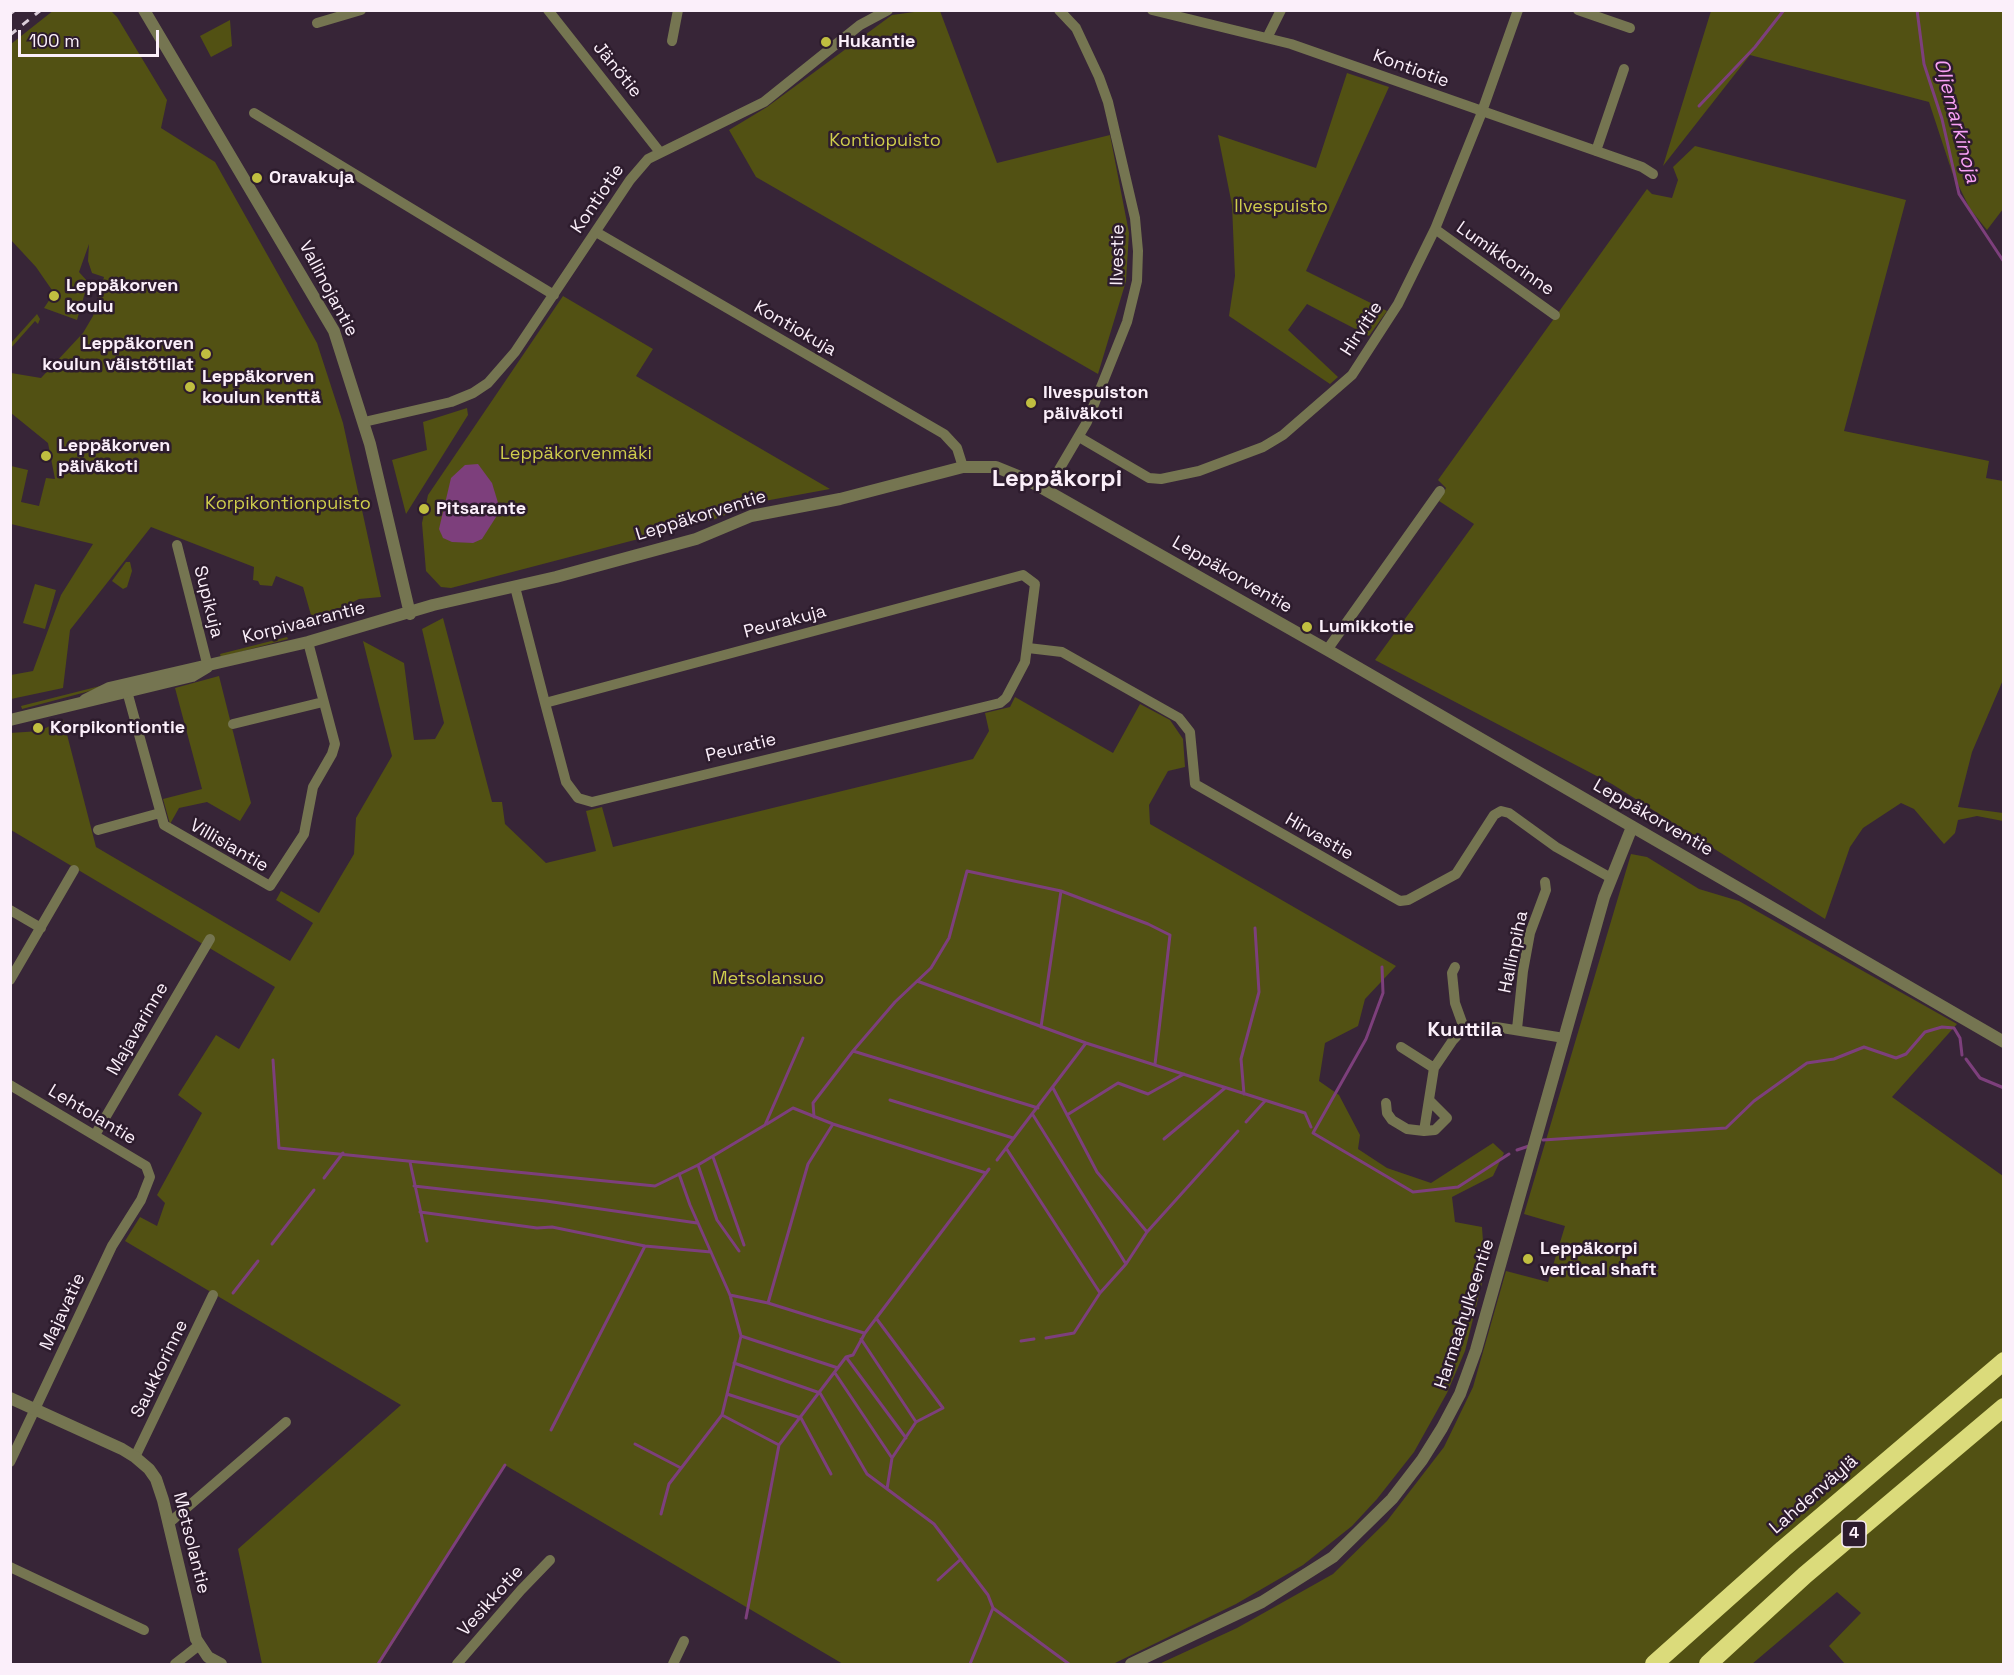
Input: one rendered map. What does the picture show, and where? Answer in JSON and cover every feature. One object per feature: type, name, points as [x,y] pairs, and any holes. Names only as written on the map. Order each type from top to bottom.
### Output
[{"type":"highway","name":"Lahdenväylä","points":[[1654,1665],[1783,1549],[2004,1361]]},
{"type":"highway","name":"4","points":[[1708,1665],[1805,1575],[2004,1407]]},
{"type":"street","name":"Vallinojantie","points":[[144,10],[334,331],[364,422],[410,614]]},
{"type":"street","points":[[317,23],[361,10]]},
{"type":"street","name":"Jänötie","points":[[548,10],[659,152]]},
{"type":"street","points":[[672,41],[678,10]]},
{"type":"street","name":"Kontiotie","points":[[1152,10],[1268,36],[1642,167],[1653,174]]},
{"type":"street","points":[[1268,36],[1281,10]]},
{"type":"street","name":"Hirvitie","points":[[1079,437],[1149,478],[1161,479],[1199,471],[1263,447],[1282,435],[1352,375],[1398,304],[1435,230],[1482,111],[1518,10]]},
{"type":"street","points":[[1578,10],[1630,28]]},
{"type":"street","name":"Kontiotie","points":[[364,422],[451,402],[473,393],[500,372],[638,169],[659,152],[720,125],[764,102],[860,25],[886,11]]},
{"type":"street","name":"Ilvestie","points":[[1047,490],[1079,437],[1127,322],[1137,281],[1138,251],[1135,218],[1108,102],[1089,54],[1076,28],[1064,12]]},
{"type":"street","points":[[1596,151],[1624,69]]},
{"type":"street","points":[[254,113],[554,295]]},
{"type":"street","name":"Lumikkorinne","points":[[1435,230],[1555,315]]},
{"type":"street","name":"Kontiokuja","points":[[596,232],[944,434],[957,448],[963,467]]},
{"type":"street","name":"Leppäkorventie","points":[[410,614],[433,605],[696,539],[752,516],[840,499],[963,467],[996,467],[1013,472],[1047,490],[2004,1042]]},
{"type":"street","points":[[1327,650],[1440,491]]},
{"type":"street","name":"Supikuja","points":[[177,545],[208,667]]},
{"type":"street","name":"Peurakuja","points":[[545,703],[1023,575],[1032,580]]},
{"type":"street","name":"Peuratie","points":[[515,586],[566,782],[578,798],[591,802],[1000,703],[1006,698],[1025,662],[1036,592],[1032,580]]},
{"type":"street","name":"Korpivaarantie","points":[[10,720],[127,688],[192,676],[208,667],[410,614]]},
{"type":"street","name":"Villisiantie","points":[[127,688],[160,813],[168,829],[270,886],[304,834],[313,787],[334,749],[308,642]]},
{"type":"street","name":"Hirvastie","points":[[1028,648],[1062,652],[1179,718],[1190,732],[1195,784],[1400,901],[1408,900],[1456,874],[1494,814],[1501,811],[1509,813],[1556,847],[1611,878]]},
{"type":"street","points":[[234,724],[323,702]]},
{"type":"street","points":[[98,830],[160,813]]},
{"type":"street","name":"Harmaahylkeentie","points":[[1131,1665],[1262,1602],[1301,1579],[1359,1534],[1392,1499],[1422,1460],[1460,1394],[1476,1350],[1611,878],[1632,827]]},
{"type":"street","points":[[10,980],[74,870]]},
{"type":"street","name":"Hallinpiha","points":[[1517,1029],[1523,971],[1530,933],[1546,890],[1545,882]]},
{"type":"street","points":[[10,910],[41,928]]},
{"type":"street","name":"Majavarinne","points":[[95,1135],[210,939]]},
{"type":"street","points":[[1455,967],[1452,984],[1455,1003],[1464,1028]]},
{"type":"street","points":[[1424,1131],[1434,1068],[1464,1028],[1517,1029],[1564,1038]]},
{"type":"street","points":[[1401,1047],[1434,1068]]},
{"type":"street","name":"Lehtolantie","points":[[10,1085],[146,1166],[150,1178]]},
{"type":"street","points":[[1386,1103],[1387,1113],[1392,1120],[1407,1129],[1424,1131],[1434,1130],[1447,1118],[1430,1101]]},
{"type":"street","name":"Majavatie","points":[[10,1462],[112,1246],[141,1200],[150,1178]]},
{"type":"street","name":"Saukkorinne","points":[[135,1456],[213,1295]]},
{"type":"street","name":"Metsolantie","points":[[10,1398],[135,1456],[156,1479],[169,1523],[198,1646]]},
{"type":"street","points":[[169,1523],[286,1422]]},
{"type":"street","name":"Vesikkotie","points":[[457,1665],[521,1590],[550,1560]]},
{"type":"street","points":[[10,1567],[144,1630]]},
{"type":"street","points":[[673,1665],[684,1641]]},
{"type":"street","points":[[175,1665],[198,1646],[208,1657],[221,1665]]},
{"type":"green space","name":"Korpikontionpuisto","points":[[54,10],[111,11],[117,17],[167,100],[161,128],[215,162],[317,343],[343,423],[381,597],[359,599],[313,622],[303,587],[276,576],[272,586],[260,585],[258,581],[253,580],[254,567],[151,527],[70,630],[63,688],[11,699],[11,675],[33,671],[61,595],[93,544],[11,524],[11,466],[28,470],[21,502],[39,506],[46,478],[55,479],[48,443],[11,413],[11,373],[41,378],[83,333],[93,316],[104,277],[92,273],[88,261],[89,244],[79,272],[88,282],[77,320],[44,308],[54,293],[36,267],[11,240],[11,44]]},
{"type":"green space","name":"Kontiopuisto","points":[[929,10],[940,11],[997,163],[1110,135],[1129,233],[1126,281],[1098,374],[756,177],[729,130],[767,107],[892,15]]},
{"type":"green space","points":[[1711,11],[2003,11],[2003,209],[1987,230],[1970,209],[1952,172],[1929,102],[1750,55],[1663,166]]},
{"type":"green space","points":[[230,20],[232,46],[211,57],[200,36]]},
{"type":"green space","name":"Ilvespuisto","points":[[1347,73],[1389,87],[1306,271],[1387,311],[1369,336],[1307,304],[1288,330],[1338,377],[1330,384],[1229,316],[1235,276],[1232,205],[1218,135],[1316,168]]},
{"type":"green space","points":[[1695,146],[1906,200],[1844,431],[1989,461],[1986,478],[2003,481],[2003,680],[1972,752],[1958,807],[2003,813],[2003,821],[1977,816],[1958,820],[1955,833],[1944,844],[1914,809],[1901,803],[1863,828],[1850,847],[1825,919],[1612,784],[1375,660],[1474,524],[1439,501],[1446,488],[1438,480],[1647,189],[1652,194],[1672,198],[1678,180],[1673,167]]},
{"type":"green space","name":"Leppäkorvenmäki","points":[[563,296],[653,349],[636,376],[830,489],[759,502],[715,519],[451,588],[441,587],[426,571],[422,523],[428,495]]},
{"type":"green space","points":[[37,314],[40,319],[38,324],[35,321],[11,348],[11,343]]},
{"type":"green space","points":[[467,408],[468,415],[406,514],[392,460],[427,450],[423,422]]},
{"type":"green space","points":[[126,562],[130,562],[132,571],[127,587],[123,589],[112,581]]},
{"type":"green space","points":[[35,584],[56,590],[45,629],[23,623]]},
{"type":"green space","name":"Metsolansuo","points":[[443,618],[492,802],[502,802],[505,824],[546,863],[596,851],[586,811],[602,807],[613,847],[973,759],[989,731],[985,713],[1010,707],[1015,697],[1113,753],[1140,704],[1170,720],[1183,739],[1185,767],[1168,771],[1149,805],[1150,824],[1396,966],[1365,999],[1358,1026],[1325,1043],[1319,1081],[1339,1095],[1360,1135],[1358,1149],[1387,1168],[1431,1183],[1493,1143],[1504,1153],[1493,1176],[1452,1197],[1455,1222],[1482,1227],[1485,1271],[1465,1351],[1447,1393],[1414,1452],[1377,1499],[1352,1526],[1303,1565],[1236,1604],[1113,1664],[843,1664],[505,1465],[380,1664],[262,1664],[238,1549],[401,1405],[125,1241],[140,1217],[157,1226],[165,1203],[157,1195],[202,1113],[178,1095],[216,1035],[239,1049],[275,987],[11,830],[10,733],[40,731],[63,719],[96,847],[290,961],[313,923],[276,900],[281,891],[319,913],[354,854],[356,818],[392,756],[363,641],[404,663],[414,740],[435,739],[444,723],[422,629]]},
{"type":"green space","points":[[287,637],[288,639],[221,657],[220,654]]},
{"type":"green space","points":[[219,676],[251,803],[240,821],[207,802],[179,808],[170,824],[163,799],[202,789],[175,688]]},
{"type":"green space","points":[[104,685],[105,687],[22,709],[21,706]]},
{"type":"green space","points":[[1631,854],[1647,857],[1699,889],[1739,901],[1957,1024],[1892,1097],[2003,1176],[2003,1664],[1845,1664],[1829,1646],[1861,1613],[1837,1592],[1752,1664],[1159,1664],[1237,1628],[1333,1574],[1387,1521],[1444,1447],[1473,1387],[1506,1271],[1548,1282],[1565,1226],[1524,1214]]},
{"type":"shaded area","points":[[478,464],[492,483],[499,506],[498,514],[482,539],[473,543],[452,542],[443,538],[439,529],[451,478],[465,465]]},
{"type":"waterway","points":[[1699,106],[1755,47],[1784,10]]},
{"type":"waterway","name":"Oljemarkinoja","points":[[1917,10],[1924,64],[1942,119],[1959,194],[2004,262]]},
{"type":"waterway","points":[[814,1117],[813,1103],[853,1051],[895,1002],[931,968],[949,938],[967,871],[1061,891],[1148,924],[1170,935],[1155,1064]]},
{"type":"waterway","points":[[1041,1027],[1061,891]]},
{"type":"waterway","points":[[1244,1094],[1241,1059],[1259,992],[1255,928]]},
{"type":"waterway","points":[[1382,967],[1383,993],[1366,1039],[1313,1133],[1413,1192],[1458,1187],[1509,1154]]},
{"type":"waterway","points":[[917,981],[1086,1043],[1305,1113],[1311,1127]]},
{"type":"waterway","points":[[1543,1140],[1726,1128],[1754,1101],[1807,1063],[1834,1059],[1864,1047],[1896,1058],[1906,1054],[1925,1032],[1942,1027],[1954,1028],[1960,1038],[1962,1055]]},
{"type":"waterway","points":[[273,1060],[279,1148],[655,1186],[698,1165],[765,1125],[803,1038]]},
{"type":"waterway","points":[[997,1160],[1086,1043]]},
{"type":"waterway","points":[[853,1051],[1038,1108]]},
{"type":"waterway","points":[[1966,1059],[1980,1078],[2004,1088]]},
{"type":"waterway","points":[[1067,1115],[1118,1083],[1148,1094],[1184,1074]]},
{"type":"waterway","points":[[1053,1088],[1097,1172],[1147,1232]]},
{"type":"waterway","points":[[1164,1139],[1225,1088]]},
{"type":"waterway","points":[[890,1100],[1013,1138]]},
{"type":"waterway","points":[[1246,1122],[1265,1101]]},
{"type":"waterway","points":[[767,1124],[793,1108],[833,1124],[986,1173]]},
{"type":"waterway","points":[[1033,1115],[1126,1264]]},
{"type":"waterway","points":[[768,1303],[808,1164],[833,1124]]},
{"type":"waterway","points":[[1046,1338],[1074,1333],[1100,1293],[1126,1264],[1147,1232],[1238,1131]]},
{"type":"waterway","points":[[1517,1150],[1529,1146]]},
{"type":"waterway","points":[[1006,1148],[1100,1293]]},
{"type":"waterway","points":[[324,1178],[343,1153]]},
{"type":"waterway","points":[[713,1157],[744,1245]]},
{"type":"waterway","points":[[410,1162],[427,1241]]},
{"type":"waterway","points":[[698,1165],[717,1220],[739,1251]]},
{"type":"waterway","points":[[746,1618],[779,1445],[846,1357],[853,1355],[865,1333],[989,1169]]},
{"type":"waterway","points":[[661,1514],[669,1484],[722,1415],[741,1336],[730,1295],[690,1205],[679,1174]]},
{"type":"waterway","points":[[414,1186],[546,1201],[697,1223]]},
{"type":"waterway","points":[[272,1244],[314,1190]]},
{"type":"waterway","points":[[420,1212],[537,1228],[552,1227],[645,1246],[711,1252]]},
{"type":"waterway","points":[[551,1430],[645,1246]]},
{"type":"waterway","points":[[233,1293],[258,1261]]},
{"type":"waterway","points":[[730,1295],[768,1303],[864,1333]]},
{"type":"waterway","points":[[876,1318],[943,1408],[916,1422],[892,1458],[887,1489]]},
{"type":"waterway","points":[[741,1336],[838,1368]]},
{"type":"waterway","points":[[861,1339],[916,1422]]},
{"type":"waterway","points":[[1021,1341],[1034,1339]]},
{"type":"waterway","points":[[846,1357],[906,1438]]},
{"type":"waterway","points":[[734,1363],[820,1393],[867,1474],[934,1524],[988,1595],[993,1608],[1069,1664]]},
{"type":"waterway","points":[[835,1373],[892,1458]]},
{"type":"waterway","points":[[727,1394],[801,1418],[831,1474]]},
{"type":"waterway","points":[[722,1415],[779,1445]]},
{"type":"waterway","points":[[635,1444],[681,1468]]},
{"type":"waterway","points":[[378,1664],[505,1465]]},
{"type":"waterway","points":[[938,1580],[961,1559]]},
{"type":"waterway","points":[[970,1664],[993,1608]]},
{"type":"railway","points":[[10,14],[15,10]]},
{"type":"railway","points":[[10,35],[41,10]]},
{"type":"place","name":"Hukantie","points":[[826,42]]},
{"type":"place","name":"Oravakuja","points":[[257,178]]},
{"type":"place","name":"Leppäkorven koulu","points":[[54,296]]},
{"type":"place","name":"Leppäkorven koulun väistötilat","points":[[206,354]]},
{"type":"place","name":"Leppäkorven koulun kenttä","points":[[190,387]]},
{"type":"place","name":"Ilvespuiston päiväkoti","points":[[1031,403]]},
{"type":"place","name":"Leppäkorven päiväkoti","points":[[46,456]]},
{"type":"place","name":"Pitsarante","points":[[424,509]]},
{"type":"place","name":"Lumikkotie","points":[[1307,627]]},
{"type":"place","name":"Korpikontiontie","points":[[38,728]]},
{"type":"place","name":"Leppäkorpi vertical shaft","points":[[1528,1259]]},
{"type":"district","name":"Leppäkorpi","points":[[1057,479]]},
{"type":"district","name":"Kuuttila","points":[[1465,1031]]}]
